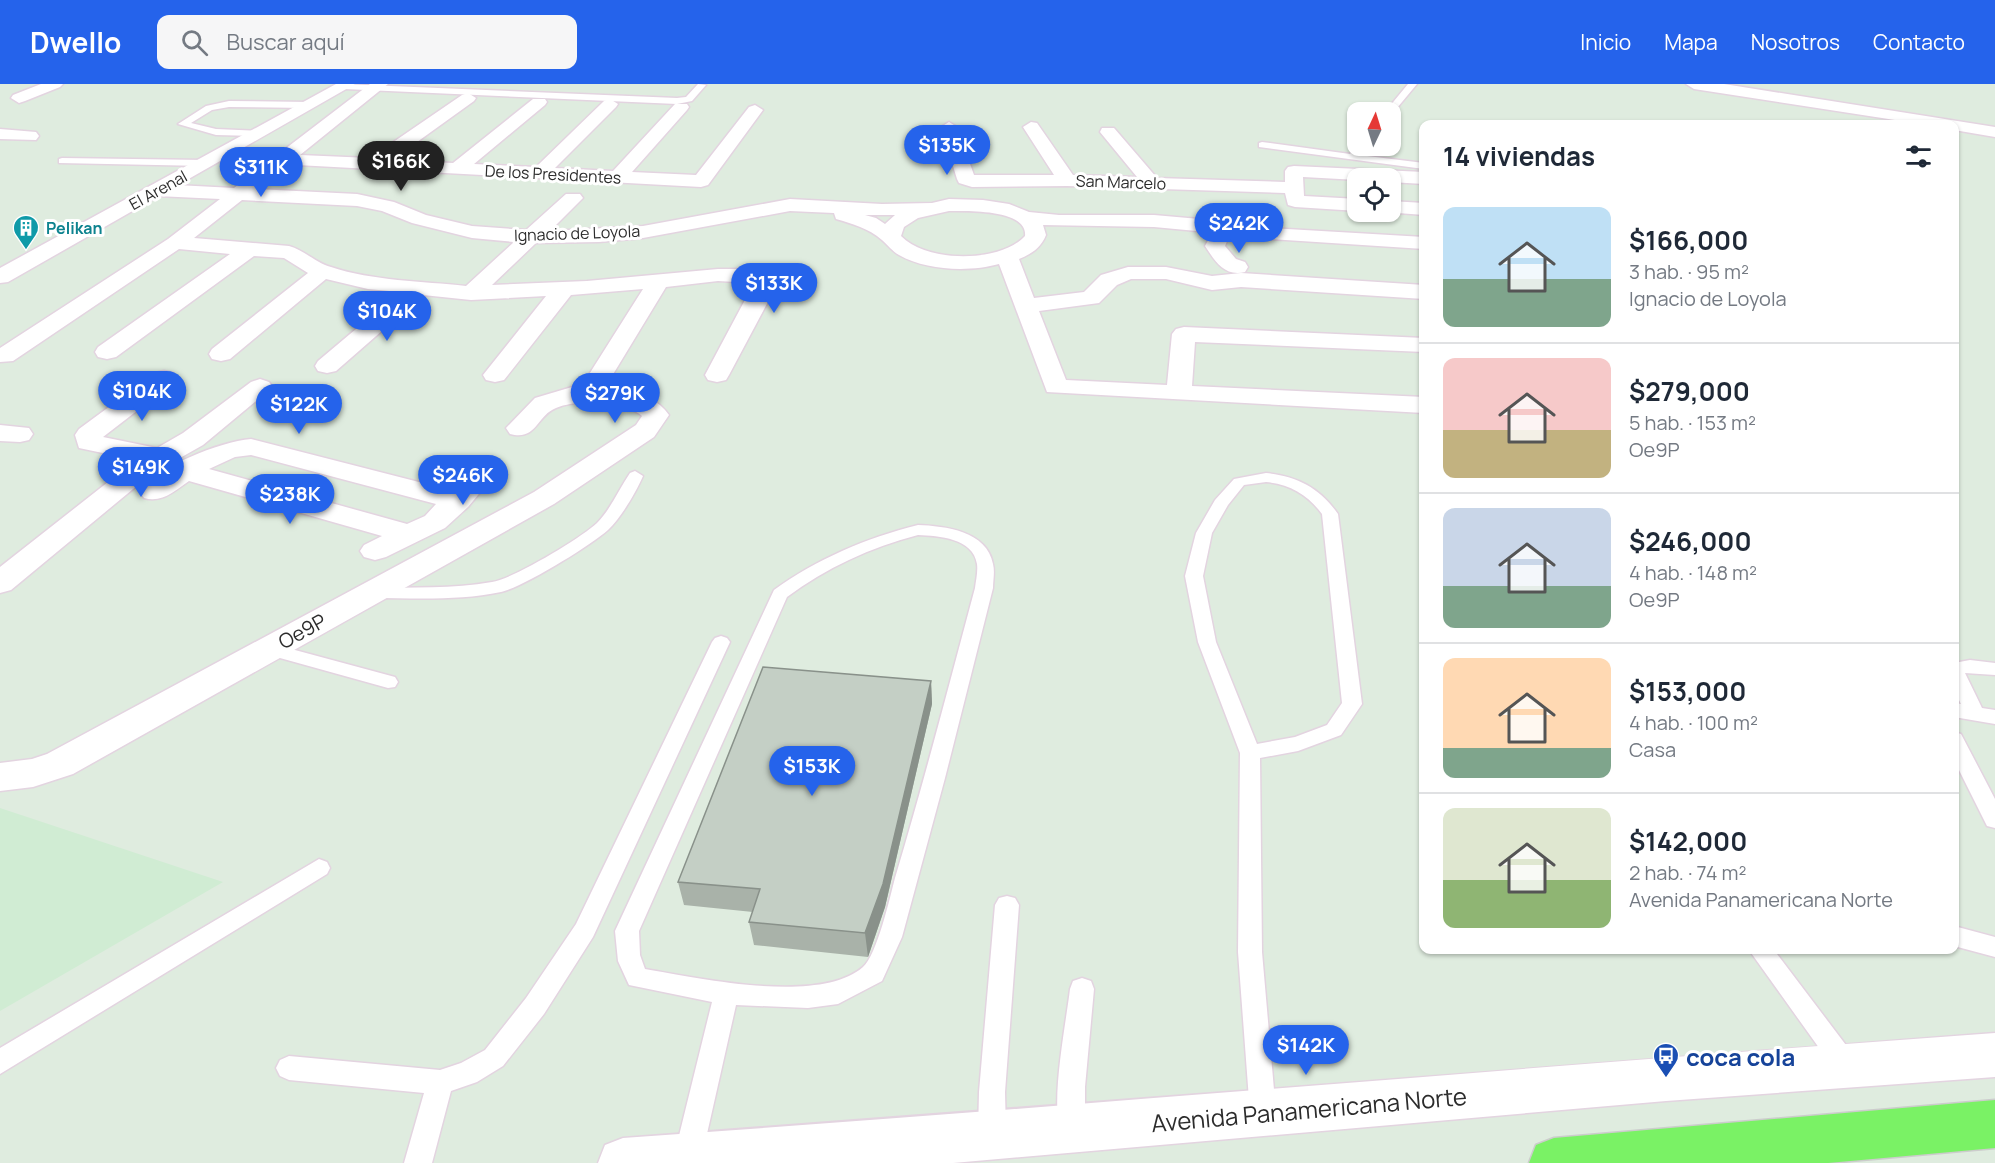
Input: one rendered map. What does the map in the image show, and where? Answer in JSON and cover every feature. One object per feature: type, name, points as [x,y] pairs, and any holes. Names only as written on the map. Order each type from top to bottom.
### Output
[{"type":"highway","points":[[1554,1163],[1995,1124]]},
{"type":"street","points":[[19,98],[55,84]]},
{"type":"street","points":[[4,356],[175,243],[380,84]]},
{"type":"street","points":[[1694,84],[1924,120]]},
{"type":"street","name":"El Arenal","points":[[0,277],[151,193],[208,171],[260,133],[345,85]]},
{"type":"street","points":[[1771,96],[1785,115]]},
{"type":"street","points":[[375,163],[468,98]]},
{"type":"street","points":[[458,168],[539,102]]},
{"type":"street","points":[[540,173],[610,104]]},
{"type":"street","points":[[619,186],[681,107]]},
{"type":"street","name":"De los Presidentes","points":[[297,160],[540,173],[619,186],[673,188],[702,181],[755,110]]},
{"type":"street","points":[[208,171],[253,181],[265,179],[353,125]]},
{"type":"street","points":[[1959,126],[1995,132]]},
{"type":"street","name":"San Marcelo","points":[[949,127],[966,178],[984,183],[1067,180],[1152,183],[1295,194],[1347,203]]},
{"type":"street","points":[[1031,128],[1067,180]]},
{"type":"street","points":[[1108,132],[1152,183]]},
{"type":"street","points":[[0,134],[30,135]]},
{"type":"street","points":[[479,169],[484,178],[508,188]]},
{"type":"street","points":[[1291,234],[1295,213],[1294,171],[1419,178]]},
{"type":"street","name":"Ignacio de Loyola","points":[[151,193],[348,207],[412,222],[465,240],[639,240],[790,205],[882,210],[949,205],[991,206],[1025,217],[1059,221],[1154,221],[1222,227],[1226,236]]},
{"type":"street","points":[[471,293],[529,241],[573,197]]},
{"type":"street","points":[[891,237],[895,224],[911,214],[928,208]]},
{"type":"street","points":[[1401,208],[1419,209]]},
{"type":"street","name":"Ignacio de Loyola","points":[[699,227],[770,215],[818,212],[850,216],[869,222],[891,237],[898,246],[913,254],[934,259],[959,261],[1007,256]]},
{"type":"street","points":[[1025,217],[1034,225],[1036,233],[1034,240]]},
{"type":"street","points":[[1419,243],[1291,234],[1226,236],[1154,228],[1100,227],[1075,230],[1034,240],[1023,249],[1007,256],[1056,387],[1419,405]]},
{"type":"street","points":[[1226,236],[1215,246],[1228,264],[1239,273],[1419,291]]},
{"type":"street","points":[[175,243],[289,252],[322,272],[368,282],[471,293],[564,289],[718,275],[751,275],[762,278],[767,283],[717,375]]},
{"type":"street","points":[[107,352],[250,249]]},
{"type":"street","points":[[221,354],[322,272]]},
{"type":"street","points":[[1027,306],[1091,298],[1109,280],[1128,273],[1166,273],[1215,309],[1419,344]]},
{"type":"street","points":[[1179,393],[1184,334],[1215,309],[1239,273]]},
{"type":"street","points":[[600,376],[658,282]]},
{"type":"street","points":[[327,366],[419,287]]},
{"type":"street","points":[[495,375],[564,289]]},
{"type":"street","points":[[164,378],[88,435],[89,442],[173,464],[409,534]]},
{"type":"street","points":[[154,492],[193,439],[260,387]]},
{"type":"street","name":"Oe9P","points":[[0,777],[33,773],[60,764],[372,593],[544,498],[645,431],[656,415],[641,402],[613,397],[572,395],[544,403],[519,428]]},
{"type":"street","points":[[0,583],[140,469],[173,464],[228,450],[251,447],[458,501]]},
{"type":"street","points":[[375,551],[435,522],[479,477]]},
{"type":"street","points":[[435,522],[471,537]]},
{"type":"street","name":"Avenida Panamericana Norte","points":[[623,1163],[1995,1056]]},
{"type":"lane","points":[[1398,102],[1413,84]]},
{"type":"lane","points":[[345,85],[677,101],[688,99],[702,85]]},
{"type":"lane","points":[[260,133],[216,132],[183,124],[209,108],[229,104],[309,105]]},
{"type":"lane","points":[[1262,145],[1419,165]]},
{"type":"lane","points":[[62,161],[208,171]]},
{"type":"lane","points":[[372,593],[448,592],[499,587],[555,559],[603,526],[630,488],[635,476]]},
{"type":"lane","points":[[1250,753],[1298,744],[1334,730],[1352,704],[1330,513],[1320,498],[1300,484],[1259,478],[1239,482],[1221,503],[1204,532],[1194,576],[1207,642],[1250,753],[1250,952],[1263,1113]]},
{"type":"lane","points":[[918,530],[936,530],[965,539],[976,547],[986,561],[984,588],[935,778],[890,938],[873,974],[838,993],[808,997],[726,993],[638,978],[629,962],[627,931],[780,594],[803,578],[893,536],[918,530]]},
{"type":"lane","points":[[289,1068],[440,1082],[468,1073],[494,1058],[535,1006],[585,930],[721,642]]},
{"type":"lane","points":[[269,649],[388,682]]},
{"type":"lane","points":[[1959,668],[1977,666],[1995,669]]},
{"type":"lane","points":[[1959,679],[1975,714]]},
{"type":"lane","points":[[1959,711],[1995,717]]},
{"type":"lane","points":[[1959,749],[1995,820]]},
{"type":"lane","points":[[0,1062],[319,868]]},
{"type":"lane","points":[[992,1136],[992,1092],[1007,905]]},
{"type":"lane","points":[[1959,937],[1995,947]]},
{"type":"lane","points":[[1764,954],[1847,1067]]},
{"type":"lane","points":[[1072,1129],[1072,1087],[1082,989]]},
{"type":"lane","points":[[687,1158],[726,993]]},
{"type":"lane","points":[[418,1163],[440,1082]]},
{"type":"shaded area","points":[[0,808],[223,882],[0,1011]]},
{"type":"building","points":[[763,667],[931,681],[883,884],[865,933],[749,922],[760,889],[678,882]]},
{"type":"place","name":"Pelikan","points":[[26,251]]},
{"type":"place","name":"coca cola","points":[[1666,1079]]}]
